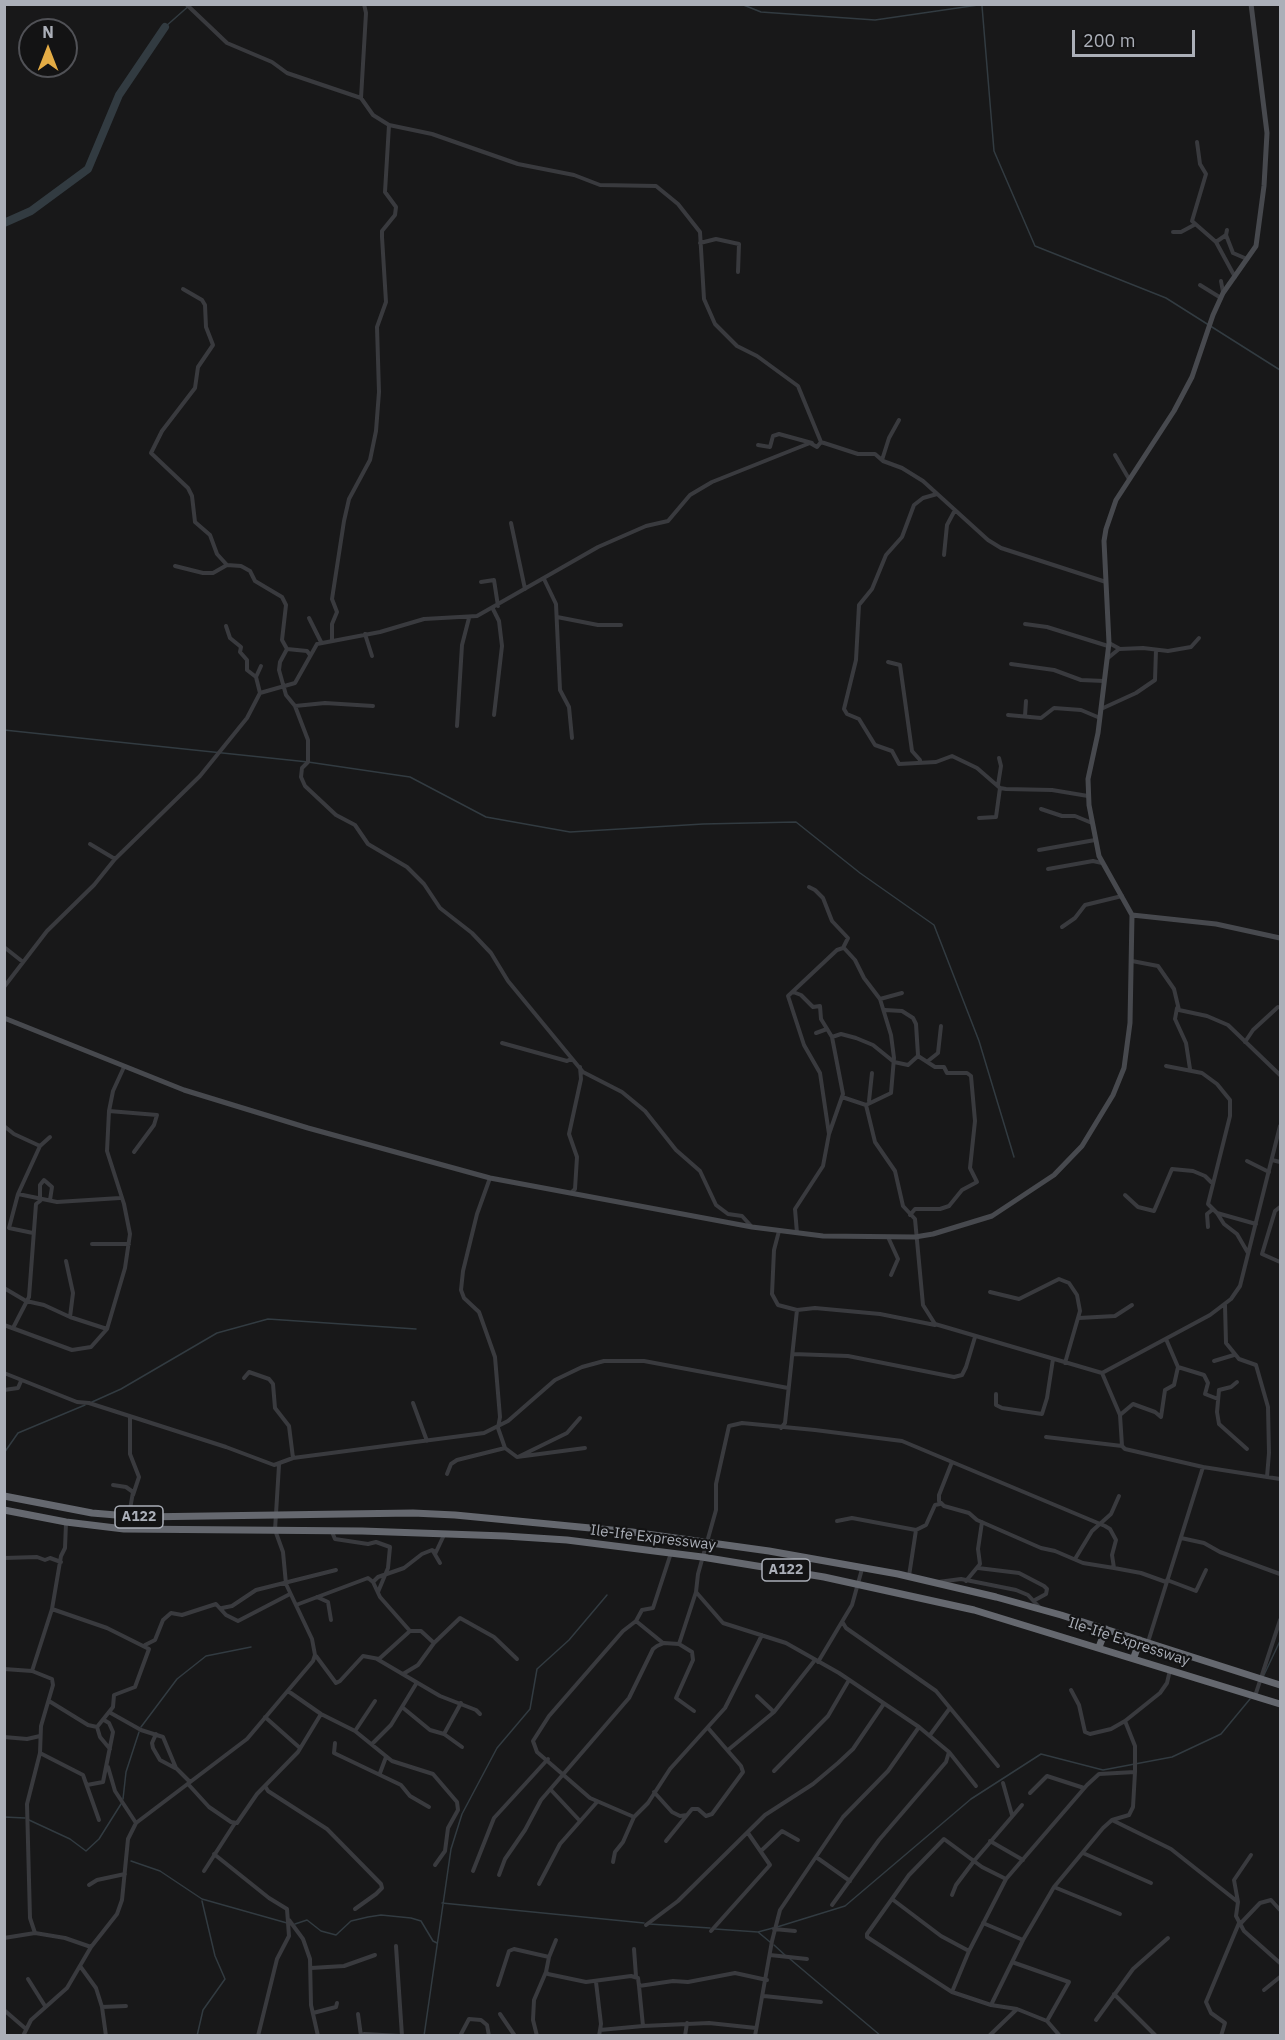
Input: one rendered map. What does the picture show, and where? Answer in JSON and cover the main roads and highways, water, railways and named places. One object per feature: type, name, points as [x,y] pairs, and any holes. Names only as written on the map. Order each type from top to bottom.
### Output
[{"type":"highway","name":"Ile-Ife Expressway","points":[[4,1496],[68,1509],[127,1516],[455,1515],[590,1527],[708,1542],[909,1576],[938,1583],[1106,1629],[1281,1685]]},
{"type":"highway","name":"Ile-Ife Expressway","points":[[4,1510],[66,1522],[124,1528],[362,1531],[526,1537],[702,1557],[859,1584],[974,1610],[1134,1657],[1281,1704]]},
{"type":"highway","points":[[124,1528],[127,1516]]},
{"type":"highway","points":[[361,1516],[362,1531]]},
{"type":"highway","points":[[1099,1647],[1106,1629]]},
{"type":"highway","points":[[1134,1657],[1144,1641]]},
{"type":"waterway","points":[[165,27],[191,4]]},
{"type":"waterway","points":[[741,4],[761,12],[875,20],[985,4]]},
{"type":"waterway","points":[[982,6],[994,151],[1035,246],[1166,298],[1280,370]]},
{"type":"waterway","points":[[4,223],[31,211],[88,169],[119,95],[165,27]]},
{"type":"waterway","points":[[4,730],[308,762],[410,777],[486,817],[570,832],[703,824],[796,822],[860,873],[934,925],[979,1041],[1014,1157]]},
{"type":"waterway","points":[[92,1402],[121,1389],[217,1333],[268,1319],[416,1329]]},
{"type":"waterway","points":[[4,1453],[18,1433],[85,1405]]},
{"type":"waterway","points":[[424,2036],[451,1849],[462,1814],[497,1748],[530,1709],[537,1669],[569,1640],[607,1595]]},
{"type":"waterway","points":[[1263,1677],[1280,1641]]},
{"type":"waterway","points":[[141,1727],[177,1679],[206,1656],[251,1647]]},
{"type":"waterway","points":[[777,1927],[845,1906],[971,1799],[1041,1754],[1103,1770],[1172,1757],[1221,1734],[1250,1699]]},
{"type":"waterway","points":[[123,1799],[126,1772],[139,1732]]},
{"type":"waterway","points":[[29,1820],[70,1839],[86,1851],[99,1839],[121,1804]]},
{"type":"waterway","points":[[4,1817],[25,1818]]},
{"type":"waterway","points":[[131,1861],[160,1871],[202,1899],[287,1923]]},
{"type":"waterway","points":[[197,2036],[203,2010],[225,1979],[215,1956],[202,1901]]},
{"type":"waterway","points":[[442,1903],[644,1923]]},
{"type":"waterway","points":[[295,1924],[307,1920],[321,1931],[336,1935],[351,1921],[368,1917],[381,1915],[411,1918],[421,1921],[433,1941],[437,1943]]},
{"type":"waterway","points":[[649,1924],[710,1928]]},
{"type":"waterway","points":[[715,1929],[758,1932],[773,1928]]},
{"type":"waterway","points":[[758,1932],[770,1942]]},
{"type":"waterway","points":[[774,1945],[786,1956]]},
{"type":"waterway","points":[[790,1959],[881,2036]]}]
